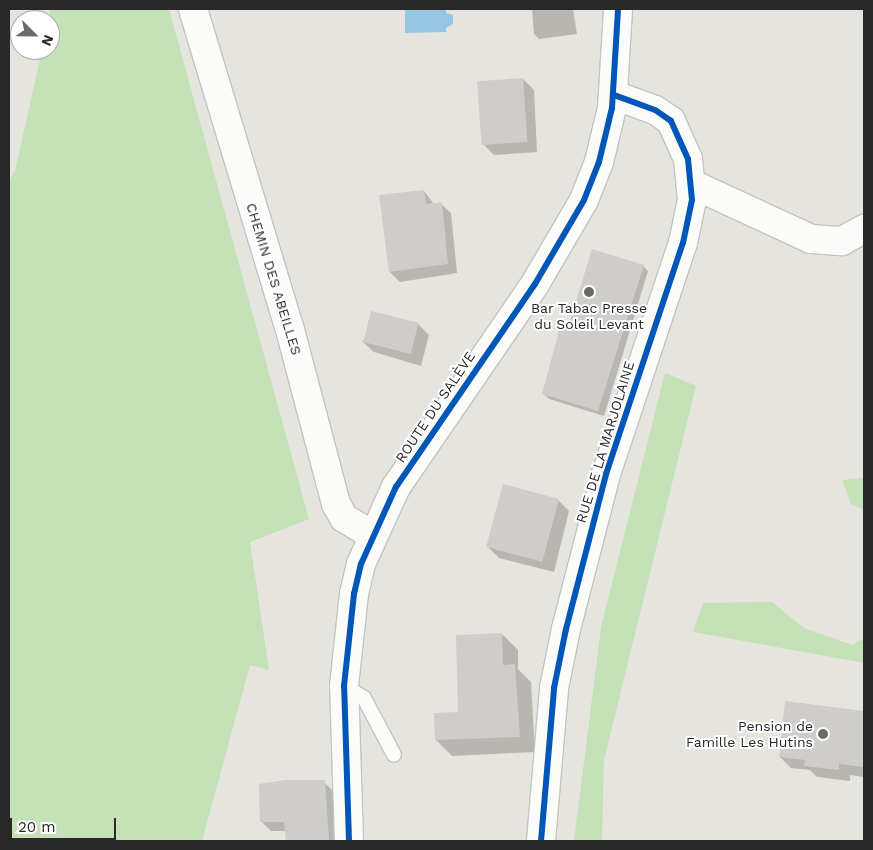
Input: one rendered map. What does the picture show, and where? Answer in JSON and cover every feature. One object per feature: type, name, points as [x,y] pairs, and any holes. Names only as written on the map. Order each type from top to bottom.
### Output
[{"type":"street","name":"CHEMIN DES ABEILLES","points":[[193,9],[289,326],[336,504],[344,518],[372,535]]},
{"type":"street","name":"ROUTE DU SALÈVE","points":[[349,841],[344,686],[354,594],[372,535],[396,487],[426,439],[535,284],[576,216],[600,162],[614,95],[618,9]]},
{"type":"street","name":"RUE DE LA MARJOLAINE","points":[[541,841],[554,688],[566,629],[606,474],[683,243],[690,212],[692,184],[684,146],[671,121],[655,110],[614,95]]},
{"type":"street","points":[[692,184],[811,239],[842,241],[864,229]]},
{"type":"lane","points":[[344,686],[368,703],[394,755]]},
{"type":"green space","points":[[169,9],[309,519],[250,542],[269,670],[250,665],[202,841],[9,841],[9,181],[15,171],[40,60],[60,60],[60,10],[50,10]]},
{"type":"green space","points":[[665,373],[696,386],[604,760],[602,841],[574,841],[601,627]]},
{"type":"green space","points":[[864,478],[864,510],[851,504],[842,480]]},
{"type":"green space","points":[[772,602],[804,628],[852,645],[864,638],[864,663],[693,632],[703,603]]},
{"type":"water","points":[[405,9],[446,9],[446,13],[453,15],[453,24],[446,28],[446,32],[405,33]]},
{"type":"building","points":[[523,78],[527,142],[482,145],[477,81]]},
{"type":"building","points":[[424,190],[426,204],[442,202],[448,264],[389,272],[379,195]]},
{"type":"building","points":[[592,249],[644,265],[598,411],[542,394],[559,331],[569,324]]},
{"type":"building","points":[[371,311],[419,323],[411,354],[363,342]]},
{"type":"building","points":[[503,484],[559,499],[542,562],[486,547]]},
{"type":"building","points":[[502,633],[503,665],[515,664],[520,737],[435,740],[434,713],[458,712],[456,635]]},
{"type":"building","name":"Pension de Famille Les Hutins","points":[[785,701],[864,711],[864,767],[839,764],[839,770],[804,766],[805,760],[779,757]]},
{"type":"building","points":[[286,780],[325,780],[329,841],[286,841],[284,822],[260,822],[259,784]]},
{"type":"cycle path","points":[[349,841],[344,686],[354,594],[361,564],[396,487],[535,284],[584,200],[599,162],[612,108],[618,9]]},
{"type":"cycle path","points":[[541,841],[554,688],[566,629],[606,474],[683,243],[692,200],[688,159],[671,121],[655,110],[614,95]]},
{"type":"place","name":"Bar Tabac Presse du Soleil Levant","points":[[589,292]]},
{"type":"place","name":"Pension de Famille Les Hutins","points":[[823,734]]}]
